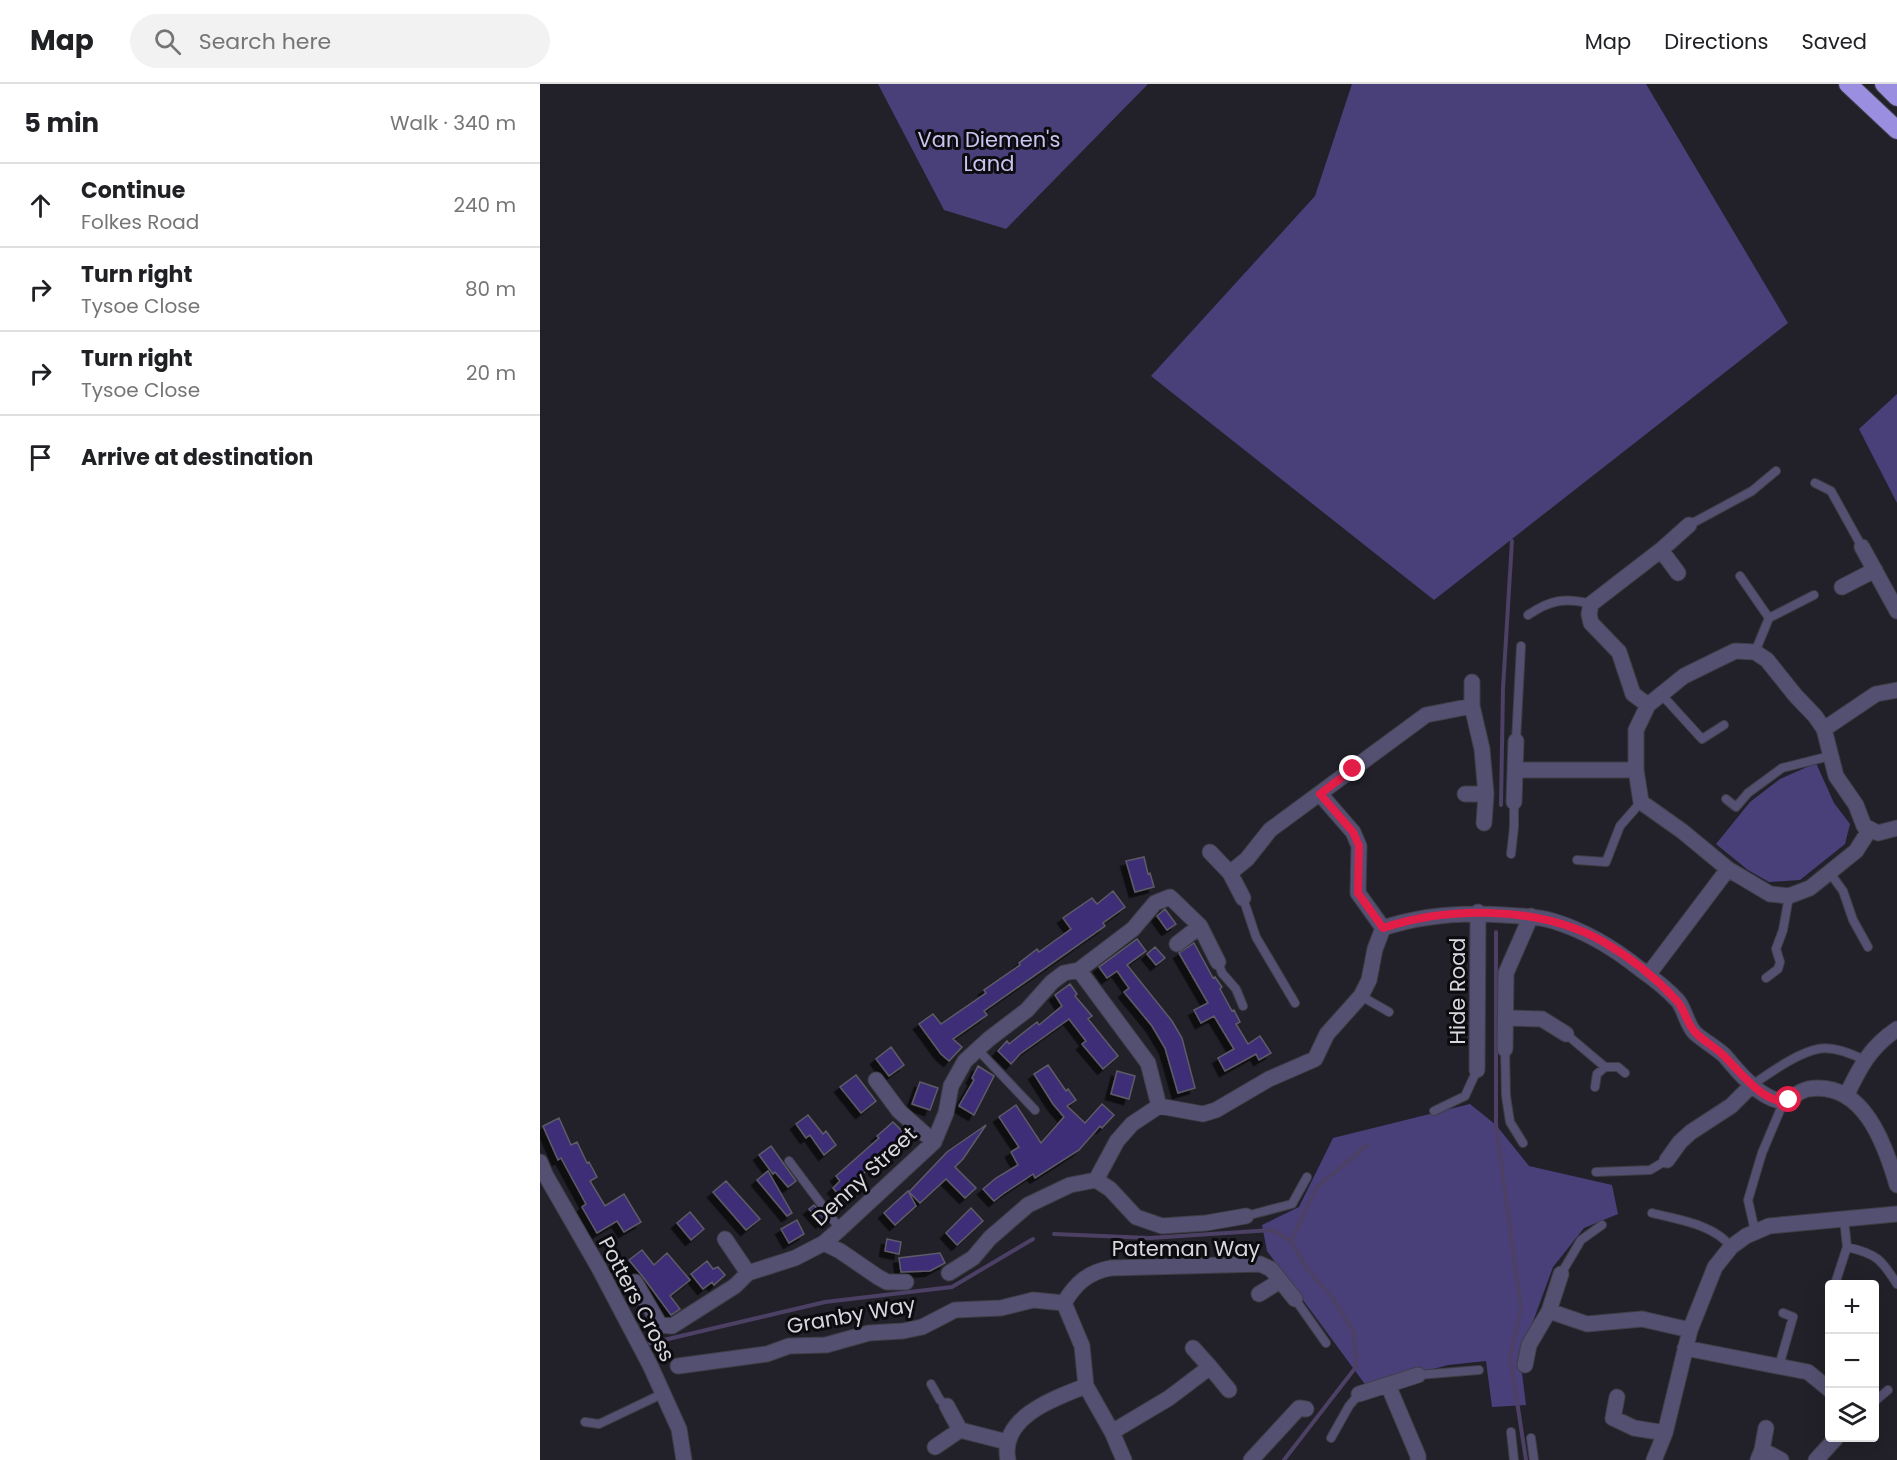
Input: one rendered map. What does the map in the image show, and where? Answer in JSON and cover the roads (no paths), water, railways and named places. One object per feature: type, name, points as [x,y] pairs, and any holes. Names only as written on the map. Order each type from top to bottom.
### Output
[{"type":"highway","points":[[1848,84],[1897,130]]},
{"type":"highway","points":[[1884,84],[1897,97]]},
{"type":"street","points":[[1648,705],[1633,694],[1619,652],[1591,623],[1589,614],[1591,604],[1661,550],[1689,525]]},
{"type":"street","points":[[1862,547],[1897,610]]},
{"type":"street","points":[[1661,550],[1678,573]]},
{"type":"street","points":[[1842,587],[1875,570]]},
{"type":"street","points":[[1870,829],[1856,851],[1810,888],[1789,896],[1770,894],[1728,869],[1682,831],[1641,802],[1636,770],[1636,730],[1648,705],[1684,676],[1735,651],[1755,652],[1767,660],[1824,729],[1836,776],[1856,805],[1864,826],[1870,829],[1878,833],[1897,828]]},
{"type":"street","points":[[1472,682],[1472,706],[1482,749],[1486,794],[1484,823]]},
{"type":"street","points":[[1824,729],[1876,694],[1897,690]]},
{"type":"street","points":[[1230,873],[1247,859],[1270,830],[1426,715],[1472,706]]},
{"type":"street","points":[[1514,802],[1515,741]]},
{"type":"street","points":[[1515,770],[1636,770]]},
{"type":"street","points":[[1320,794],[1353,832],[1359,846],[1358,893],[1383,928]]},
{"type":"street","points":[[1465,794],[1486,794]]},
{"type":"street","points":[[1210,852],[1230,873],[1243,898]]},
{"type":"street","points":[[1648,975],[1728,869]]},
{"type":"street","name":"Denny Street","points":[[635,1282],[660,1325],[672,1326],[735,1286],[748,1273],[795,1258],[824,1242],[934,1142],[941,1128],[957,1071],[965,1061],[1027,1010],[1052,982],[1064,973],[1079,970],[1133,929],[1155,903],[1170,897],[1200,926]]},
{"type":"street","points":[[1383,928],[1409,919],[1478,912],[1531,916],[1553,921],[1601,941],[1648,975],[1677,1001],[1694,1032],[1725,1056],[1752,1085],[1771,1097],[1784,1101],[1800,1091],[1826,1089],[1846,1096],[1863,1110],[1880,1136],[1897,1185]]},
{"type":"street","name":"Hide Road","points":[[1477,1070],[1478,912]]},
{"type":"street","points":[[1505,1049],[1506,973],[1531,916]]},
{"type":"street","points":[[1178,944],[1200,926],[1218,962]]},
{"type":"street","points":[[1096,1180],[1117,1141],[1132,1124],[1159,1106],[1203,1114],[1235,1100],[1269,1079],[1315,1059],[1327,1034],[1362,996],[1369,980],[1375,949],[1383,928]]},
{"type":"street","points":[[1079,970],[1148,1063],[1159,1106]]},
{"type":"street","points":[[1505,1018],[1542,1019],[1566,1034]]},
{"type":"street","points":[[1846,1096],[1864,1060],[1885,1037],[1897,1029]]},
{"type":"street","points":[[876,1080],[900,1111],[934,1142]]},
{"type":"street","points":[[1667,1160],[1680,1142],[1691,1132],[1731,1106],[1752,1085]]},
{"type":"street","name":"Potters Cross","points":[[540,1162],[599,1268],[663,1394],[679,1429],[684,1460]]},
{"type":"street","points":[[950,1273],[973,1258],[990,1238],[1028,1205],[1070,1185],[1096,1180],[1110,1189],[1136,1217],[1162,1226],[1206,1223],[1246,1216]]},
{"type":"street","points":[[1654,1460],[1665,1433],[1690,1330],[1715,1268],[1731,1247],[1755,1231],[1782,1223],[1897,1214]]},
{"type":"street","points":[[725,1239],[748,1273]]},
{"type":"street","points":[[824,1242],[888,1282],[906,1282]]},
{"type":"street","name":"Pateman Way","points":[[1064,1303],[1076,1284],[1098,1270],[1260,1264],[1271,1269],[1295,1299]]},
{"type":"street","points":[[1526,1365],[1529,1345],[1548,1311],[1561,1274]]},
{"type":"street","name":"Pateman Way","points":[[1259,1294],[1280,1281]]},
{"type":"street","name":"Granby Way","points":[[678,1366],[767,1354],[789,1346],[826,1345],[869,1333],[903,1331],[922,1327],[955,1310],[1001,1308],[1033,1300],[1064,1303]]},
{"type":"street","points":[[1064,1303],[1082,1346],[1086,1386],[1112,1432],[1124,1460]]},
{"type":"street","points":[[1548,1311],[1587,1324],[1642,1319],[1690,1330]]},
{"type":"street","points":[[1193,1348],[1229,1390]]},
{"type":"street","points":[[1685,1348],[1808,1372],[1828,1388]]},
{"type":"street","points":[[1112,1432],[1169,1398],[1210,1367]]},
{"type":"street","points":[[1359,1394],[1418,1376]]},
{"type":"street","points":[[1389,1385],[1418,1460]]},
{"type":"street","points":[[1008,1460],[1007,1443],[1014,1427],[1056,1397],[1086,1386]]},
{"type":"street","points":[[1617,1397],[1613,1418],[1634,1428],[1665,1433]]},
{"type":"street","points":[[947,1406],[960,1430],[1007,1443]]},
{"type":"street","points":[[1251,1460],[1299,1408],[1306,1409]]},
{"type":"street","points":[[1766,1428],[1760,1455],[1781,1460]]},
{"type":"street","points":[[935,1446],[960,1430]]},
{"type":"street","points":[[1815,1460],[1831,1442]]},
{"type":"lane","points":[[1689,525],[1752,491],[1776,471]]},
{"type":"lane","points":[[1815,483],[1831,491],[1862,547]]},
{"type":"lane","points":[[1740,576],[1769,618]]},
{"type":"lane","points":[[1755,652],[1769,618],[1814,595]]},
{"type":"lane","points":[[1528,615],[1537,609],[1564,599],[1591,604]]},
{"type":"lane","points":[[1515,741],[1521,646]]},
{"type":"lane","points":[[1661,694],[1679,711],[1702,739],[1724,725]]},
{"type":"lane","points":[[1726,799],[1736,807],[1748,793],[1782,768],[1830,756]]},
{"type":"lane","points":[[1511,854],[1514,802]]},
{"type":"lane","points":[[1577,860],[1606,862],[1620,826],[1641,802]]},
{"type":"lane","points":[[1830,873],[1843,891],[1853,920],[1868,947]]},
{"type":"lane","points":[[1766,978],[1778,969],[1780,962],[1776,949],[1783,930],[1789,896]]},
{"type":"lane","points":[[1243,898],[1256,937],[1295,1003]]},
{"type":"lane","points":[[1218,962],[1222,973],[1236,988],[1243,1006]]},
{"type":"lane","points":[[1362,996],[1389,1012]]},
{"type":"lane","points":[[1566,1034],[1605,1067],[1618,1067],[1625,1073]]},
{"type":"lane","points":[[1505,1049],[1506,1095],[1510,1122],[1523,1143]]},
{"type":"lane","points":[[1752,1085],[1782,1065],[1819,1049],[1846,1052],[1864,1060]]},
{"type":"lane","points":[[978,1050],[1035,1110]]},
{"type":"lane","points":[[1595,1087],[1597,1074],[1605,1067]]},
{"type":"lane","points":[[1434,1111],[1465,1096],[1477,1070]]},
{"type":"lane","points":[[1755,1231],[1749,1200],[1762,1153],[1784,1101]]},
{"type":"lane","points":[[1596,1172],[1650,1170],[1667,1160]]},
{"type":"lane","points":[[789,1161],[840,1229]]},
{"type":"lane","points":[[1246,1216],[1292,1204],[1307,1177]]},
{"type":"lane","points":[[1652,1213],[1695,1225],[1723,1237],[1731,1247]]},
{"type":"lane","points":[[1836,1280],[1848,1247],[1844,1219]]},
{"type":"lane","points":[[1561,1274],[1581,1240],[1602,1225]]},
{"type":"lane","points":[[1848,1247],[1867,1252],[1883,1262],[1897,1284]]},
{"type":"lane","points":[[1295,1299],[1326,1343]]},
{"type":"lane","points":[[1779,1366],[1793,1317],[1783,1313]]},
{"type":"lane","points":[[1418,1376],[1479,1370]]},
{"type":"lane","points":[[931,1384],[940,1400],[947,1406]]},
{"type":"lane","points":[[1879,1398],[1888,1390]]},
{"type":"lane","points":[[585,1422],[599,1424],[663,1394]]},
{"type":"lane","points":[[1331,1438],[1349,1406],[1359,1394]]},
{"type":"lane","points":[[1511,1432],[1514,1460]]},
{"type":"lane","points":[[1531,1438],[1534,1460]]},
{"type":"waterway","points":[[1501,805],[1503,688],[1512,541]]},
{"type":"waterway","points":[[1496,932],[1496,1125],[1521,1309],[1510,1356],[1526,1460]]},
{"type":"waterway","points":[[1054,1234],[1150,1238],[1272,1230],[1291,1241],[1316,1188],[1367,1145]]},
{"type":"waterway","points":[[647,1344],[825,1302],[952,1287],[1033,1239]]},
{"type":"waterway","points":[[1284,1460],[1356,1367],[1354,1333],[1333,1298],[1307,1269],[1291,1241]]},
{"type":"park label","name":"Van Diemen's Land","points":[[989,151]]}]
